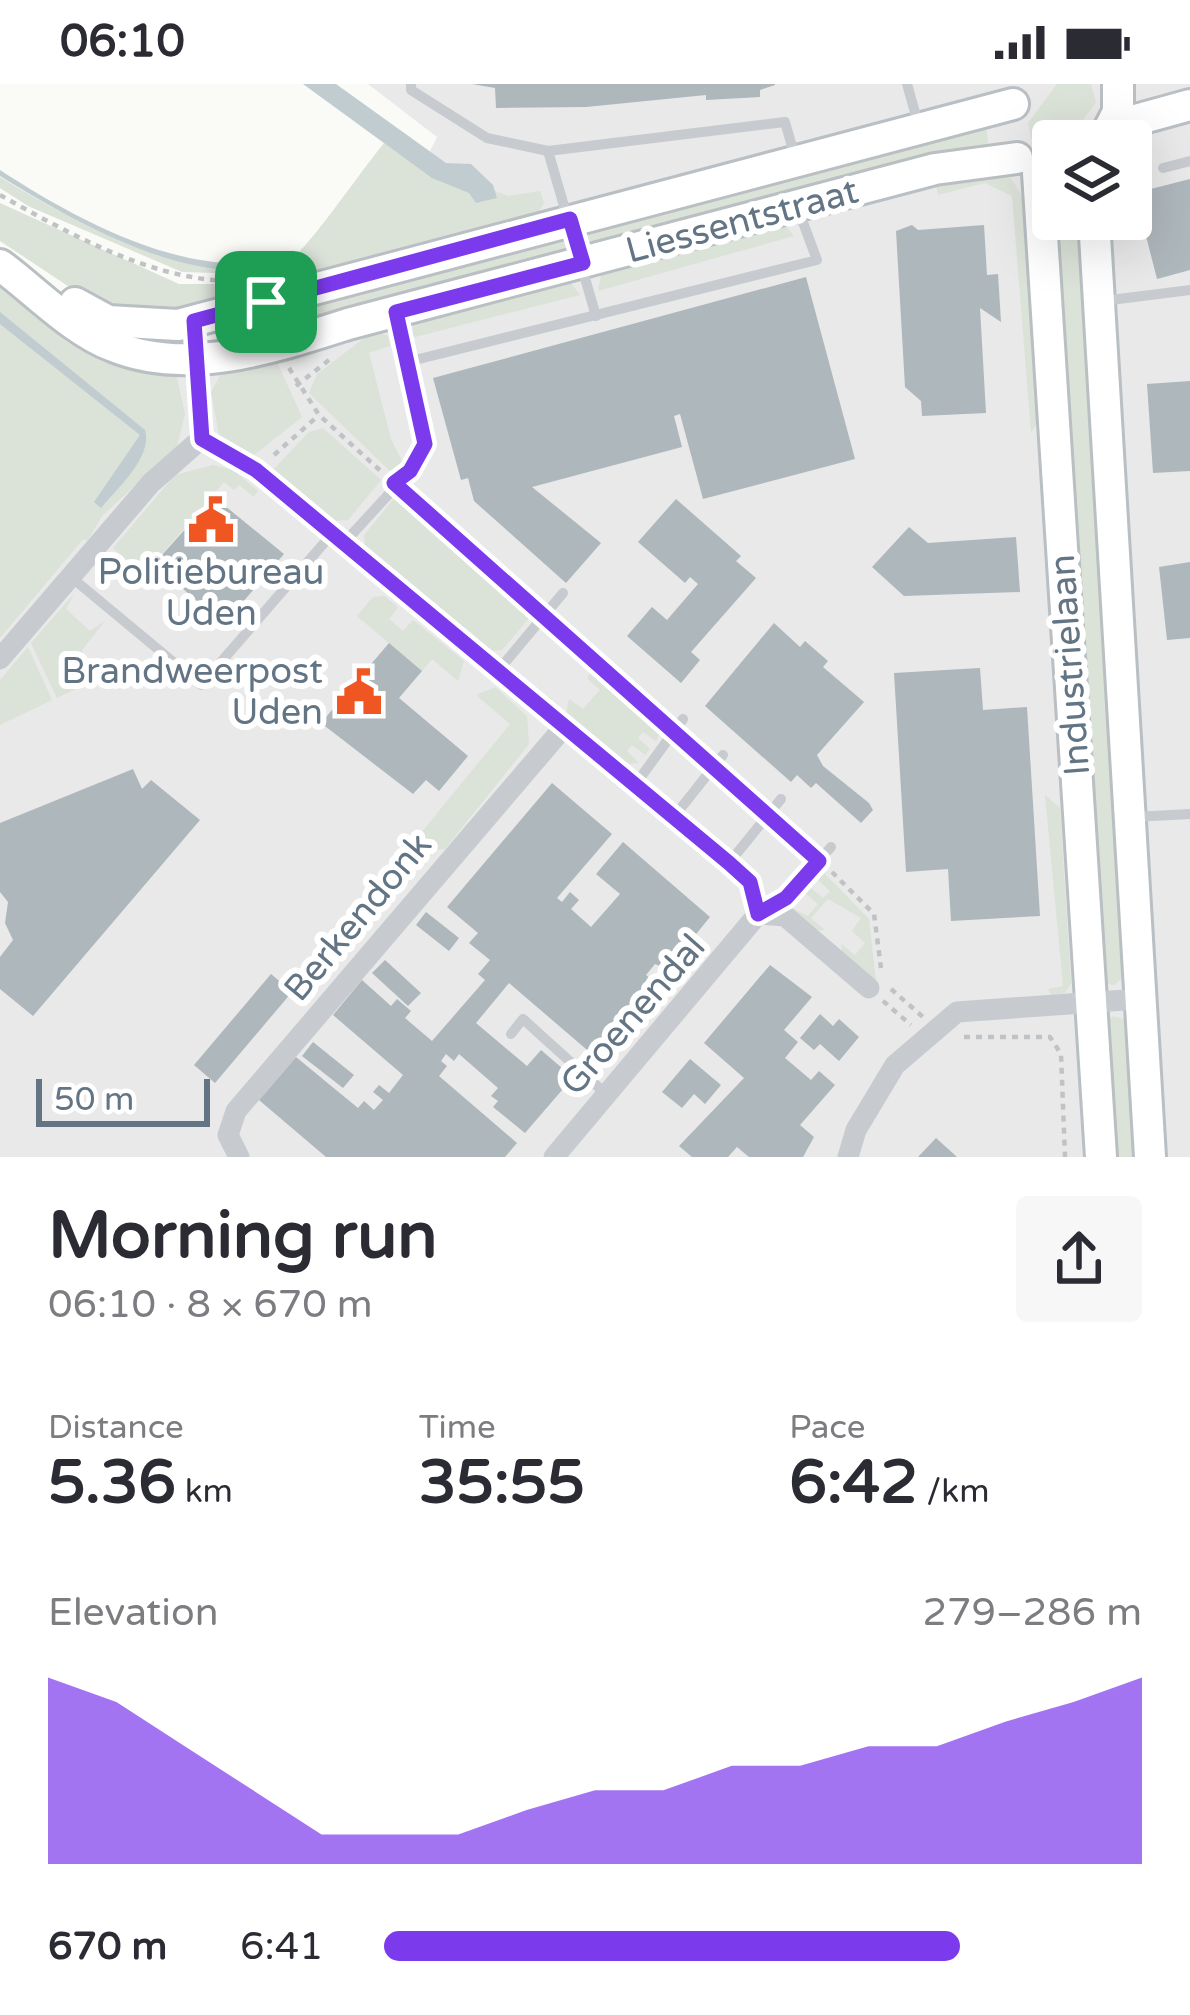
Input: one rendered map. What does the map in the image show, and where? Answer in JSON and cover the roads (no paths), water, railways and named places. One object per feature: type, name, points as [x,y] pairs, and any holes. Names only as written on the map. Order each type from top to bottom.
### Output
[{"type":"street","points":[[1111,120],[1118,84]]},
{"type":"street","name":"Liessentstraat","points":[[0,264],[108,321],[194,321],[263,292],[796,160],[1020,94]]},
{"type":"street","name":"Industrielaan","points":[[1020,94],[1006,125],[1032,163]]},
{"type":"street","points":[[1147,120],[1190,105]]},
{"type":"street","name":"Liessentstraat","points":[[0,264],[109,345],[143,355],[258,353],[396,312],[958,164],[1032,169]]},
{"type":"street","name":"Industrielaan","points":[[1041,240],[1101,1157]]},
{"type":"street","name":"Industrielaan","points":[[1096,240],[1150,1157]]},
{"type":"street","points":[[194,321],[202,439]]},
{"type":"street","points":[[202,439],[256,470],[729,863],[750,882],[758,914],[785,916],[869,988]]},
{"type":"street","points":[[0,659],[151,483],[202,439]]},
{"type":"street","name":"Berkendonk","points":[[239,1157],[228,1135],[236,1112],[564,727]]},
{"type":"street","name":"Groenendal","points":[[554,1157],[758,914]]},
{"type":"street","points":[[848,1157],[872,1100],[895,1065],[957,1012],[1138,999]]},
{"type":"lane","points":[[411,84],[411,90],[487,138],[548,152],[785,122],[796,160]]},
{"type":"lane","points":[[907,84],[920,127]]},
{"type":"lane","points":[[548,152],[596,316]]},
{"type":"lane","points":[[1163,169],[1190,160]]},
{"type":"lane","points":[[407,362],[818,260],[797,205]]},
{"type":"lane","points":[[1100,301],[1190,290]]},
{"type":"lane","points":[[71,577],[200,685],[337,539],[410,471],[425,444],[396,312]]},
{"type":"lane","points":[[497,672],[563,592]]},
{"type":"lane","points":[[635,785],[683,719]]},
{"type":"lane","points":[[673,818],[723,755]]},
{"type":"lane","points":[[729,863],[781,800]]},
{"type":"lane","points":[[1130,817],[1190,814]]},
{"type":"lane","points":[[758,914],[786,898],[831,847]]},
{"type":"lane","points":[[511,1034],[524,1019],[608,1096]]},
{"type":"place","name":"Politiebureau Uden","points":[[211,520]]},
{"type":"place","name":"Brandweerpost Uden","points":[[359,692]]}]
